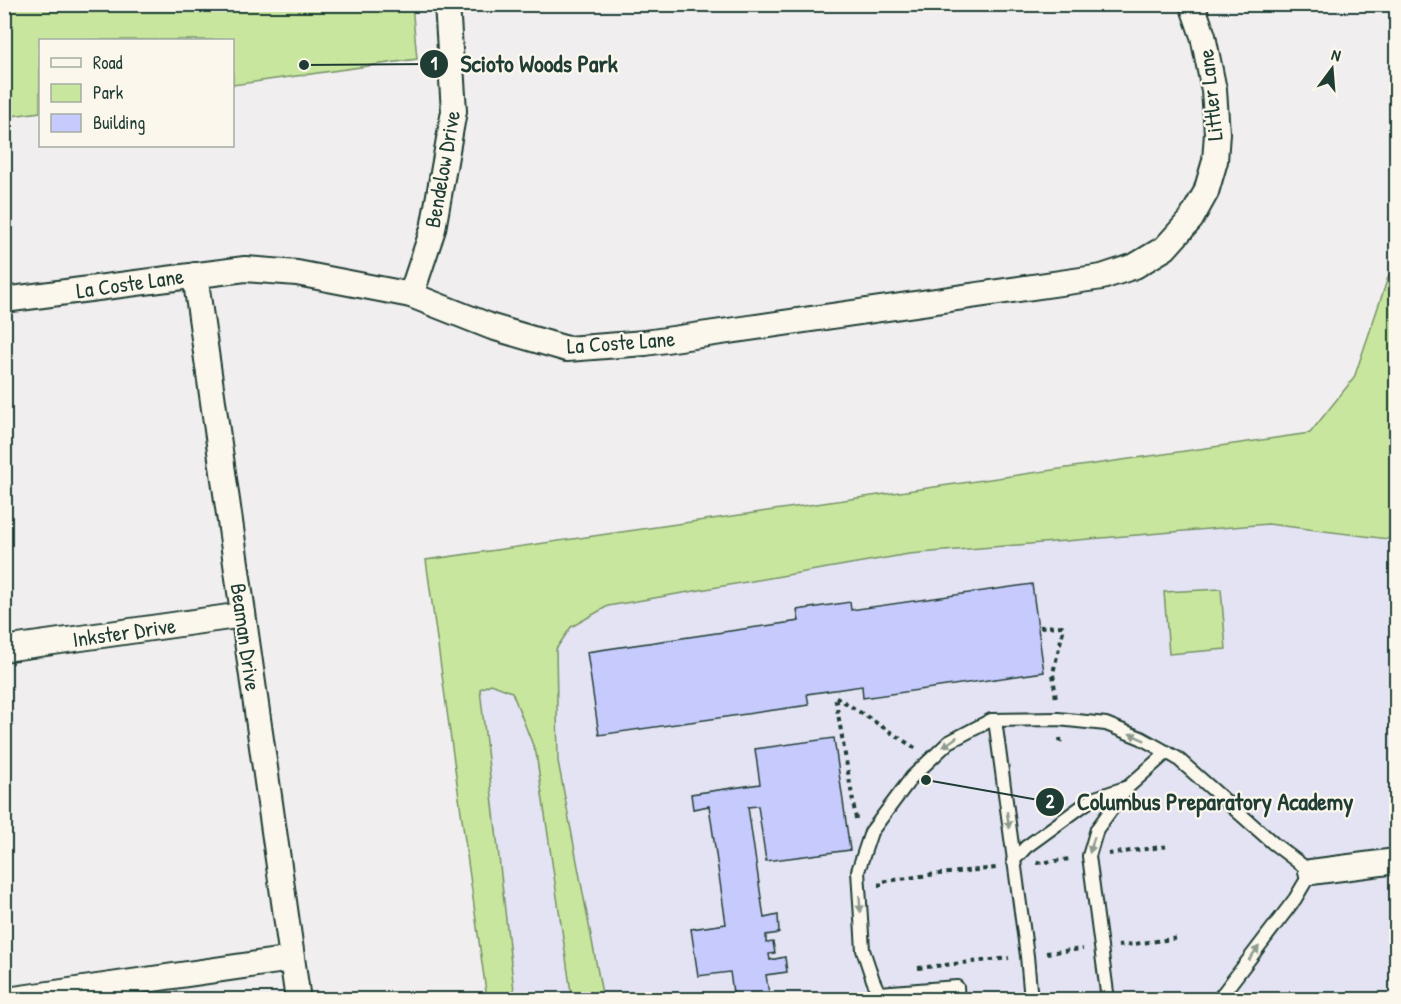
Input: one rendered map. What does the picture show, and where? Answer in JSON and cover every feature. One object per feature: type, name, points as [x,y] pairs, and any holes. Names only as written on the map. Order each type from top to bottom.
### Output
[{"type":"street","name":"Bendelow Drive","points":[[411,295],[433,229],[454,111],[447,4]]},
{"type":"street","name":"Littler Lane","points":[[1191,219],[1206,192],[1215,161],[1216,133],[1214,90],[1203,36],[1192,4]]},
{"type":"street","name":"La Coste Lane","points":[[4,300],[244,269],[297,273],[411,295],[492,327],[567,349],[645,343],[1102,278],[1135,266],[1165,248],[1191,219]]},
{"type":"street","name":"Beaman Drive","points":[[195,275],[298,999]]},
{"type":"street","name":"Inkster Drive","points":[[4,649],[243,615]]},
{"type":"street","points":[[1311,872],[1396,861]]},
{"type":"street","points":[[7,999],[292,959]]},
{"type":"lane","points":[[958,999],[957,987],[880,996],[863,950],[858,876],[871,832],[912,777],[949,742],[991,720],[1058,719],[1106,724],[1141,738],[1177,758],[1273,843],[1311,872],[1295,899],[1218,999]]},
{"type":"lane","points":[[995,720],[1031,999]]},
{"type":"lane","points":[[1108,999],[1089,856],[1097,829],[1128,787],[1167,752]]},
{"type":"lane","points":[[1013,861],[1026,847],[1092,799],[1128,787]]},
{"type":"path","points":[[1040,627],[1062,626],[1063,631],[1053,672],[1061,746]]},
{"type":"path","points":[[861,819],[858,828],[835,696],[917,749],[909,754]]},
{"type":"shaded area","points":[[1396,421],[1396,999],[487,999],[426,560]]},
{"type":"green space","points":[[4,5],[412,5],[417,59],[234,85],[234,39],[39,39],[39,112],[5,117]]},
{"type":"green space","points":[[1396,254],[1396,540],[1268,524],[909,554],[608,606],[571,627],[556,649],[558,761],[603,999],[572,999],[536,753],[512,692],[491,684],[480,689],[515,999],[487,999],[426,560],[1310,433],[1354,378]]},
{"type":"green space","points":[[1221,589],[1226,649],[1169,654],[1164,592]]},
{"type":"building","points":[[1032,584],[1044,672],[863,698],[862,686],[807,694],[809,705],[599,735],[587,652],[799,621],[797,610],[850,602],[851,610]]},
{"type":"building","points":[[834,738],[850,850],[766,861],[758,806],[748,807],[764,918],[778,915],[779,933],[766,935],[766,943],[773,942],[775,953],[769,954],[770,960],[785,957],[787,972],[766,975],[770,1000],[734,1000],[730,972],[698,976],[691,929],[726,924],[709,806],[693,809],[691,794],[760,784],[755,749]]},
{"type":"place","name":"Scioto Woods Park","points":[[304,65]]},
{"type":"place","name":"Columbus Preparatory Academy","points":[[926,780]]}]
